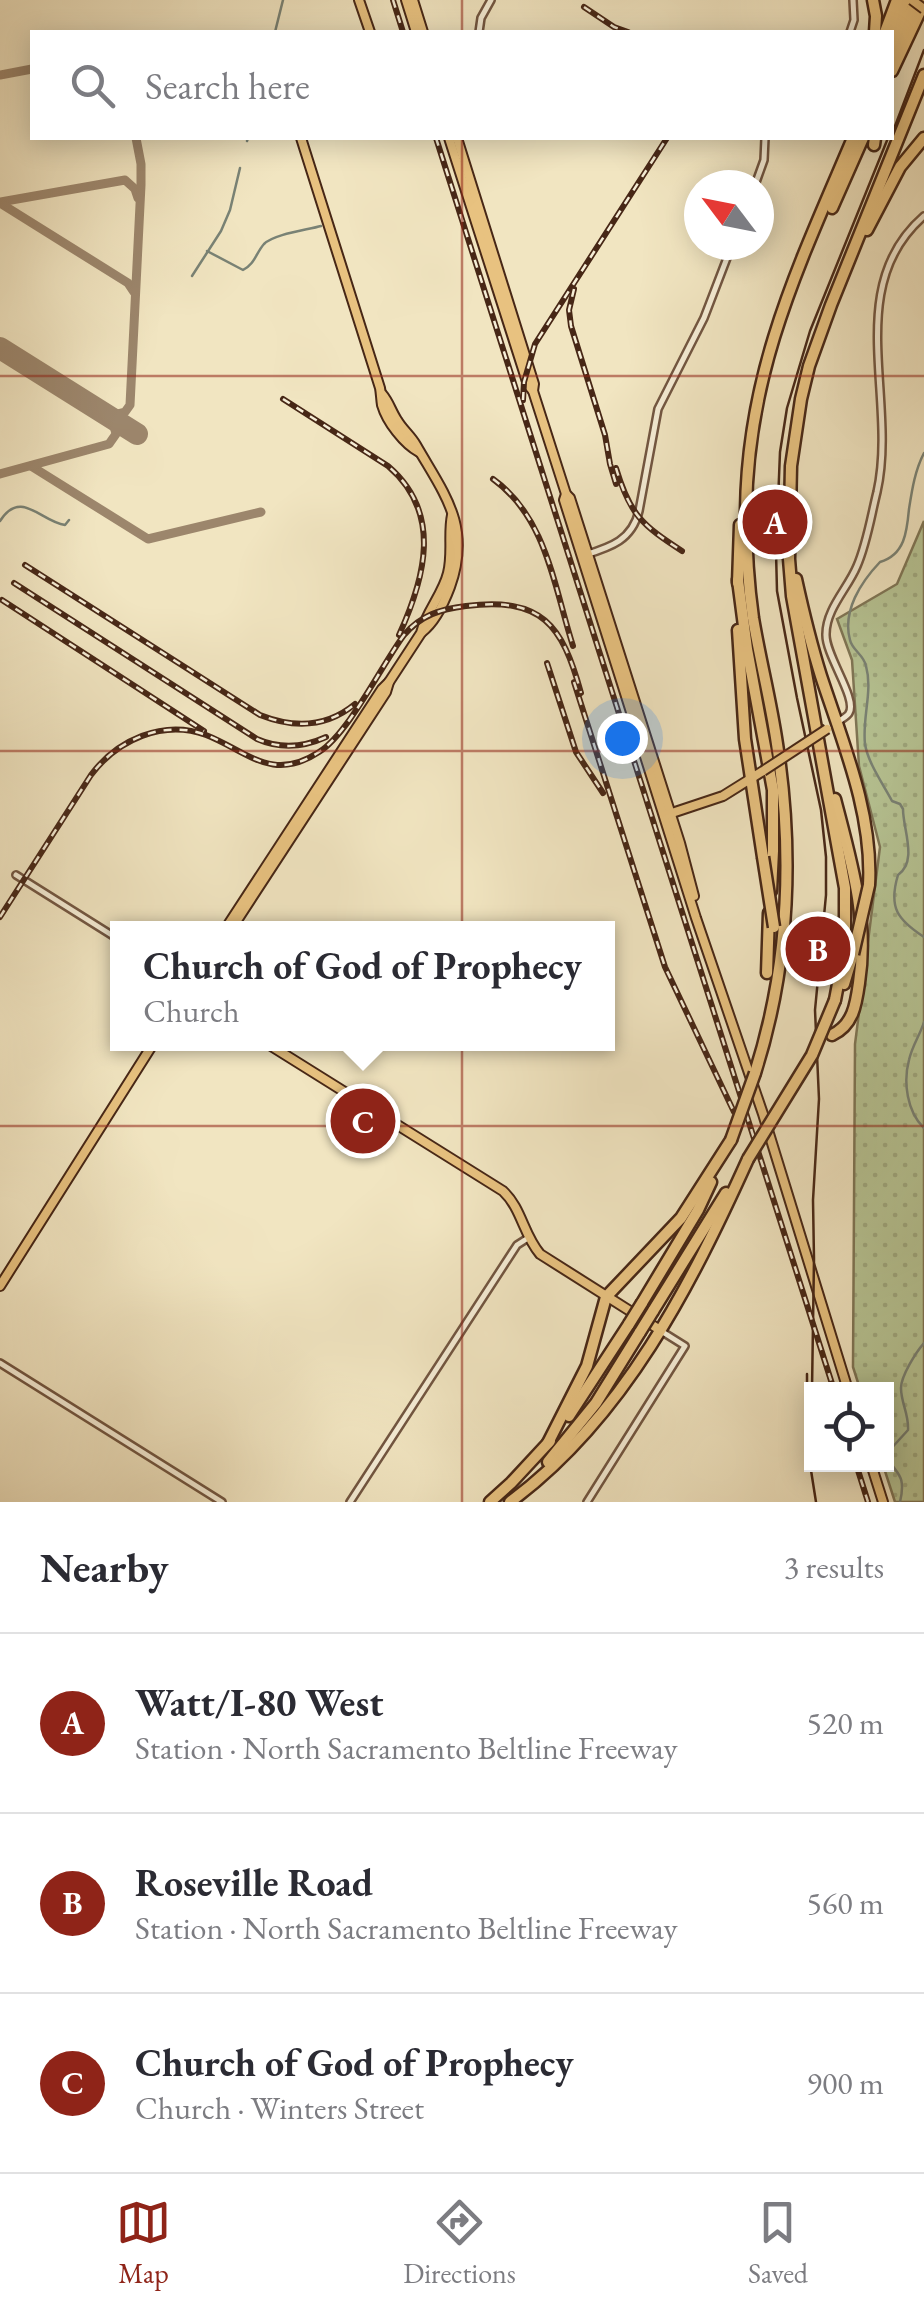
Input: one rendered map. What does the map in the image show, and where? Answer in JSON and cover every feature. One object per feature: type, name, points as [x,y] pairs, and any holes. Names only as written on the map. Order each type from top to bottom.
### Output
[{"type":"highway","points":[[872,0],[875,30]]},
{"type":"highway","points":[[892,30],[917,3]]},
{"type":"highway","points":[[894,48],[917,3]]},
{"type":"highway","points":[[894,66],[917,3]]},
{"type":"highway","points":[[894,75],[917,3]]},
{"type":"highway","points":[[837,1000],[846,903],[792,596],[791,466],[801,399],[820,334],[924,75]]},
{"type":"highway","points":[[914,101],[924,84]]},
{"type":"highway","points":[[854,246],[868,228],[900,167],[924,138]]},
{"type":"highway","points":[[808,244],[844,140]]},
{"type":"highway","points":[[490,1502],[548,1443],[586,1394],[698,1210],[756,1073],[773,1010],[783,946],[787,852],[777,742],[753,617],[747,547],[751,435],[776,325],[851,140]]},
{"type":"highway","points":[[832,208],[862,140]]},
{"type":"highway","points":[[747,484],[741,515],[738,580],[740,677],[750,780],[773,924],[774,970],[756,1073]]},
{"type":"highway","points":[[510,1502],[563,1456],[608,1408],[660,1330],[729,1194],[831,1022],[853,954],[869,885],[866,826],[789,549]]},
{"type":"highway","points":[[738,580],[773,790],[768,973]]},
{"type":"highway","points":[[820,756],[852,860],[863,924],[862,967],[852,1016],[844,1028],[832,1035]]},
{"type":"highway","points":[[548,1443],[587,1366],[606,1296],[664,1238],[710,1179]]},
{"type":"highway","points":[[510,1502],[596,1403],[729,1194]]},
{"type":"main road","points":[[359,0],[369,30]]},
{"type":"main road","points":[[409,0],[418,30]]},
{"type":"main road","points":[[234,921],[421,633],[428,628],[452,582],[458,541],[456,522],[437,477],[382,394],[302,140]]},
{"type":"main road","points":[[450,140],[528,385],[534,391]]},
{"type":"main road","points":[[458,140],[701,930],[846,1382]]},
{"type":"main road","points":[[668,814],[714,800],[838,722]]},
{"type":"main road","points":[[0,1286],[149,1051]]},
{"type":"main road","points":[[279,1051],[503,1192],[518,1211],[535,1249],[660,1330]]},
{"type":"main road","points":[[874,1472],[883,1502]]},
{"type":"street","points":[[479,30],[491,0]]},
{"type":"street","points":[[850,30],[853,0]]},
{"type":"street","points":[[760,170],[765,140]]},
{"type":"street","points":[[838,722],[849,713],[852,704],[829,653],[826,632],[828,618],[861,557],[880,476],[879,290],[899,242],[924,216]]},
{"type":"street","points":[[585,555],[622,540],[636,521],[657,412],[704,318],[726,260]]},
{"type":"street","points":[[16,875],[110,934]]},
{"type":"street","points":[[350,1502],[516,1245],[528,1238]]},
{"type":"street","points":[[586,1502],[684,1346],[660,1330]]},
{"type":"street","points":[[0,1362],[222,1502]]},
{"type":"green space","points":[[924,521],[924,1502],[895,1502],[885,1472],[894,1472],[894,1382],[858,1382],[853,1367],[855,1044],[880,847],[859,766],[852,660],[837,619],[897,584]]},
{"type":"waterway","points":[[276,30],[283,0]]},
{"type":"waterway","points":[[192,276],[221,231],[240,168]]},
{"type":"waterway","points":[[207,251],[243,270],[269,241],[321,226]]},
{"type":"waterway","points":[[924,453],[914,480],[900,548],[880,562],[860,588],[851,608],[848,629],[851,644],[865,662],[868,675],[864,734],[867,751],[892,801],[903,809],[908,854],[895,886],[895,905],[902,919],[924,937]]},
{"type":"waterway","points":[[0,521],[16,507],[56,523],[65,525],[69,520]]},
{"type":"waterway","points":[[924,1022],[910,1055],[906,1078],[910,1105],[924,1128]]},
{"type":"waterway","points":[[900,1502],[902,1483],[888,1452],[908,1430],[902,1383],[909,1364],[924,1343]]},
{"type":"taxiway","points":[[0,75],[30,69]]},
{"type":"taxiway","points":[[109,416],[125,412],[130,405],[141,185],[136,140]]},
{"type":"taxiway","points":[[0,202],[125,180],[138,198]]},
{"type":"taxiway","points":[[0,203],[128,283],[134,292]]},
{"type":"taxiway","points":[[0,474],[109,444],[116,434],[112,418]]},
{"type":"taxiway","points":[[31,466],[148,539],[261,512]]},
{"type":"runway","points":[[0,348],[137,434]]},
{"type":"tram line","points":[[894,129],[924,50]]},
{"type":"tram line","points":[[812,1382],[813,1200],[819,1099],[815,1010],[826,857],[821,810],[777,591],[780,452],[787,408],[810,331],[887,140]]},
{"type":"tram line","points":[[807,1374],[807,1445],[816,1502]]},
{"type":"railway","points":[[393,0],[402,30]]},
{"type":"railway","points":[[584,7],[622,30]]},
{"type":"railway","points":[[437,140],[831,1382]]},
{"type":"railway","points":[[523,400],[535,344],[666,140]]},
{"type":"railway","points":[[574,289],[569,310],[571,326],[616,484]]},
{"type":"railway","points":[[283,399],[388,466],[417,504],[423,525],[421,569],[399,635]]},
{"type":"railway","points":[[616,468],[639,517],[682,551]]},
{"type":"railway","points":[[493,479],[526,513],[537,533],[573,646]]},
{"type":"railway","points":[[25,565],[260,715],[309,723],[333,718],[355,704]]},
{"type":"railway","points":[[14,583],[257,739],[291,746],[326,737]]},
{"type":"railway","points":[[2,600],[204,731]]},
{"type":"railway","points":[[0,917],[91,775],[114,752],[142,736],[174,730],[206,735],[260,761],[287,765],[302,761],[319,752],[342,730],[404,635],[432,614],[492,604],[531,611],[545,620],[566,649],[581,693]]},
{"type":"railway","points":[[547,663],[576,752],[603,793]]},
{"type":"railway","points":[[574,682],[665,967],[734,1112]]},
{"type":"railway","points":[[859,1472],[868,1502]]},
{"type":"place","name":"Watt/I-80 West","points":[[775,522]]},
{"type":"place","name":"Roseville Road","points":[[818,949]]},
{"type":"place","name":"Church of God of Prophecy","points":[[363,1121]]}]
